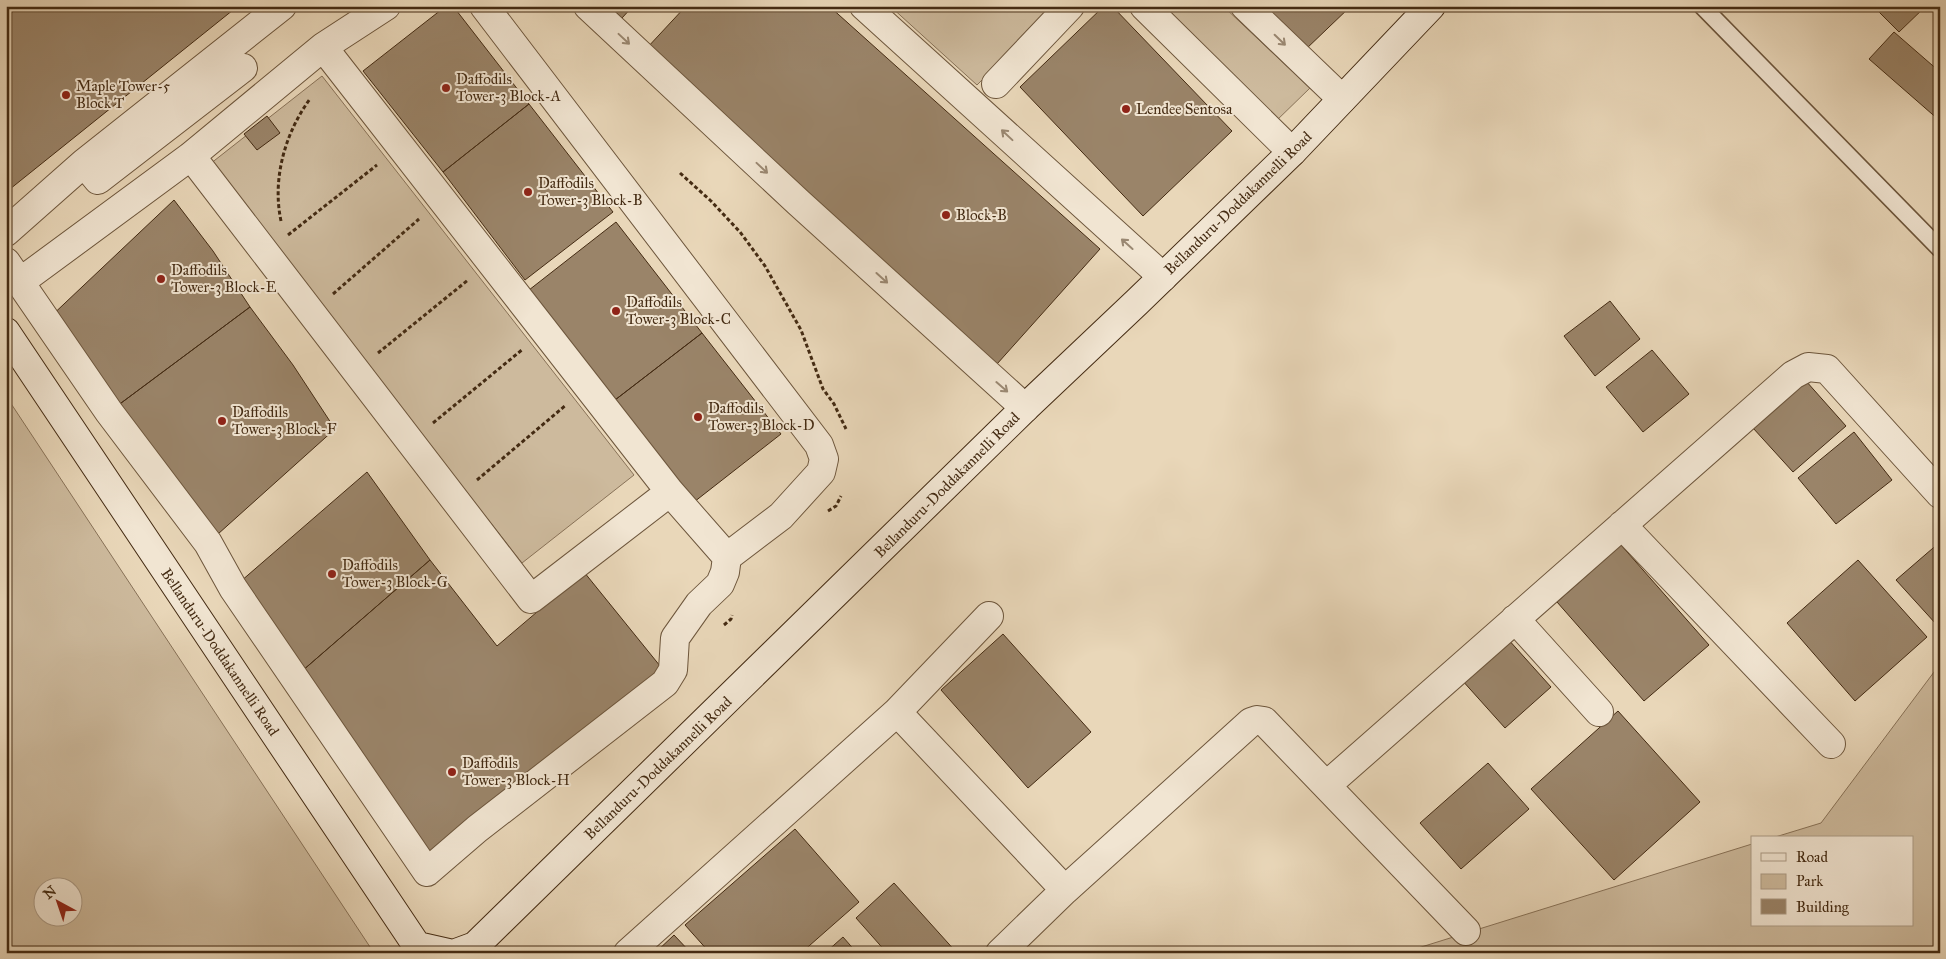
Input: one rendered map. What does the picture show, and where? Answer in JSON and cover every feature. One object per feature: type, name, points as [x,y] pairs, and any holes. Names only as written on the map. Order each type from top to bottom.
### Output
[{"type":"street","points":[[6,232],[84,162],[282,6]]},
{"type":"street","points":[[323,47],[670,492],[726,557],[725,572],[720,584],[699,604],[676,638],[673,670],[666,684],[477,829],[427,872],[233,588],[208,543],[108,412],[13,272],[190,156],[323,47],[386,6]]},
{"type":"street","points":[[484,6],[819,445],[824,459],[821,472],[781,516],[726,557]]},
{"type":"street","points":[[588,6],[793,191],[1025,408]]},
{"type":"street","points":[[864,6],[926,70],[1163,277]]},
{"type":"street","points":[[996,84],[1070,6]]},
{"type":"street","points":[[1144,6],[1292,152]]},
{"type":"street","points":[[1245,6],[1342,99]]},
{"type":"street","name":"Bellanduru-Doddakannelli Road","points":[[456,953],[476,946],[1025,408],[1292,152],[1431,6]]},
{"type":"street","points":[[84,162],[98,180],[243,68]]},
{"type":"street","points":[[190,156],[531,599],[670,492]]},
{"type":"street","name":"Bellanduru-Doddakannelli Road","points":[[6,332],[417,946],[448,953]]},
{"type":"street","points":[[1327,785],[1793,375],[1808,367],[1827,370],[1940,494]]},
{"type":"street","points":[[1622,525],[1831,744]]},
{"type":"street","points":[[628,953],[897,712],[989,616]]},
{"type":"street","points":[[1515,619],[1599,712]]},
{"type":"street","points":[[897,712],[1065,890]]},
{"type":"street","points":[[1000,953],[1065,890],[1251,722],[1257,720],[1264,721],[1466,932]]},
{"type":"lane","points":[[1702,6],[1940,250]]},
{"type":"path","points":[[340,68],[308,100],[288,140],[278,187],[279,212],[284,238],[401,146]]},
{"type":"path","points":[[311,313],[442,199]]},
{"type":"path","points":[[356,371],[480,271],[499,273]]},
{"type":"path","points":[[410,442],[544,332]]},
{"type":"path","points":[[454,499],[588,387]]},
{"type":"green space","points":[[890,6],[1056,6],[977,85]]},
{"type":"green space","points":[[1153,6],[1223,6],[1310,88],[1274,123]]},
{"type":"green space","points":[[322,76],[634,475],[522,563],[210,164]]},
{"type":"green space","points":[[6,396],[374,953],[6,953]]},
{"type":"green space","points":[[1940,664],[1940,953],[1402,953],[1751,844],[1751,926],[1914,926],[1914,836],[1779,836],[1821,823]]},
{"type":"building","name":"Maple Tower-5 Block T","points":[[6,6],[238,6],[10,189],[6,185]]},
{"type":"building","name":"Daffodils Tower-3 Block-A","points":[[446,6],[453,6],[529,104],[443,172],[363,71]]},
{"type":"building","points":[[609,6],[633,6],[622,18]]},
{"type":"building","name":"Block-B","points":[[686,6],[829,6],[1100,249],[997,364],[646,49]]},
{"type":"building","name":"Lendee Sentosa","points":[[1104,6],[1112,6],[1232,131],[1143,216],[1020,87]]},
{"type":"building","points":[[1263,6],[1351,6],[1305,50]]},
{"type":"building","points":[[1873,6],[1926,6],[1899,32]]},
{"type":"building","points":[[1894,32],[1940,72],[1940,121],[1869,59]]},
{"type":"building","name":"Daffodils Tower-3 Block-B","points":[[529,104],[613,212],[525,280],[443,172]]},
{"type":"building","points":[[267,116],[280,133],[257,150],[244,134]]},
{"type":"building","name":"Daffodils Tower-3 Block-E","points":[[174,200],[213,251],[250,307],[109,412],[46,321]]},
{"type":"building","name":"Daffodils Tower-3 Block-C","points":[[616,222],[702,333],[615,400],[529,290]]},
{"type":"building","points":[[1610,301],[1640,339],[1595,376],[1564,336]]},
{"type":"building","name":"Daffodils Tower-3 Block-F","points":[[250,307],[293,365],[335,429],[208,543],[109,412]]},
{"type":"building","name":"Daffodils Tower-3 Block-D","points":[[702,333],[781,434],[694,502],[615,400]]},
{"type":"building","points":[[1652,350],[1689,394],[1643,432],[1606,387]]},
{"type":"building","points":[[1806,381],[1846,426],[1793,472],[1753,428]]},
{"type":"building","points":[[1854,432],[1892,480],[1836,524],[1798,478]]},
{"type":"building","name":"Daffodils Tower-3 Block-G","points":[[367,472],[430,560],[294,678],[233,588]]},
{"type":"building","points":[[1940,542],[1940,621],[1936,624],[1896,580]]},
{"type":"building","points":[[1621,545],[1709,645],[1644,701],[1557,602]]},
{"type":"building","name":"Daffodils Tower-3 Block-H","points":[[430,560],[497,646],[584,572],[669,677],[422,865],[294,678]]},
{"type":"building","points":[[1858,560],[1927,637],[1855,701],[1787,623]]},
{"type":"building","points":[[1003,634],[1091,732],[1028,788],[941,690]]},
{"type":"building","points":[[1507,638],[1551,687],[1505,728],[1461,679]]},
{"type":"building","points":[[1618,711],[1700,802],[1614,880],[1531,789]]},
{"type":"building","points":[[1488,763],[1529,809],[1461,869],[1420,823]]},
{"type":"building","points":[[795,829],[859,902],[801,953],[710,953],[685,925]]},
{"type":"building","points":[[894,883],[957,953],[887,953],[856,918]]},
{"type":"building","points":[[674,935],[691,953],[655,953]]},
{"type":"building","points":[[843,937],[857,953],[825,953]]},
{"type":"place","name":"Daffodils Tower-3 Block-A","points":[[446,88]]},
{"type":"place","name":"Maple Tower-5 Block T","points":[[66,95]]},
{"type":"place","name":"Lendee Sentosa","points":[[1126,109]]},
{"type":"place","name":"Daffodils Tower-3 Block-B","points":[[528,192]]},
{"type":"place","name":"Block-B","points":[[946,215]]},
{"type":"place","name":"Daffodils Tower-3 Block-E","points":[[161,279]]},
{"type":"place","name":"Daffodils Tower-3 Block-C","points":[[616,311]]},
{"type":"place","name":"Daffodils Tower-3 Block-D","points":[[698,417]]},
{"type":"place","name":"Daffodils Tower-3 Block-F","points":[[222,421]]},
{"type":"place","name":"Daffodils Tower-3 Block-G","points":[[332,574]]},
{"type":"place","name":"Daffodils Tower-3 Block-H","points":[[452,772]]}]
